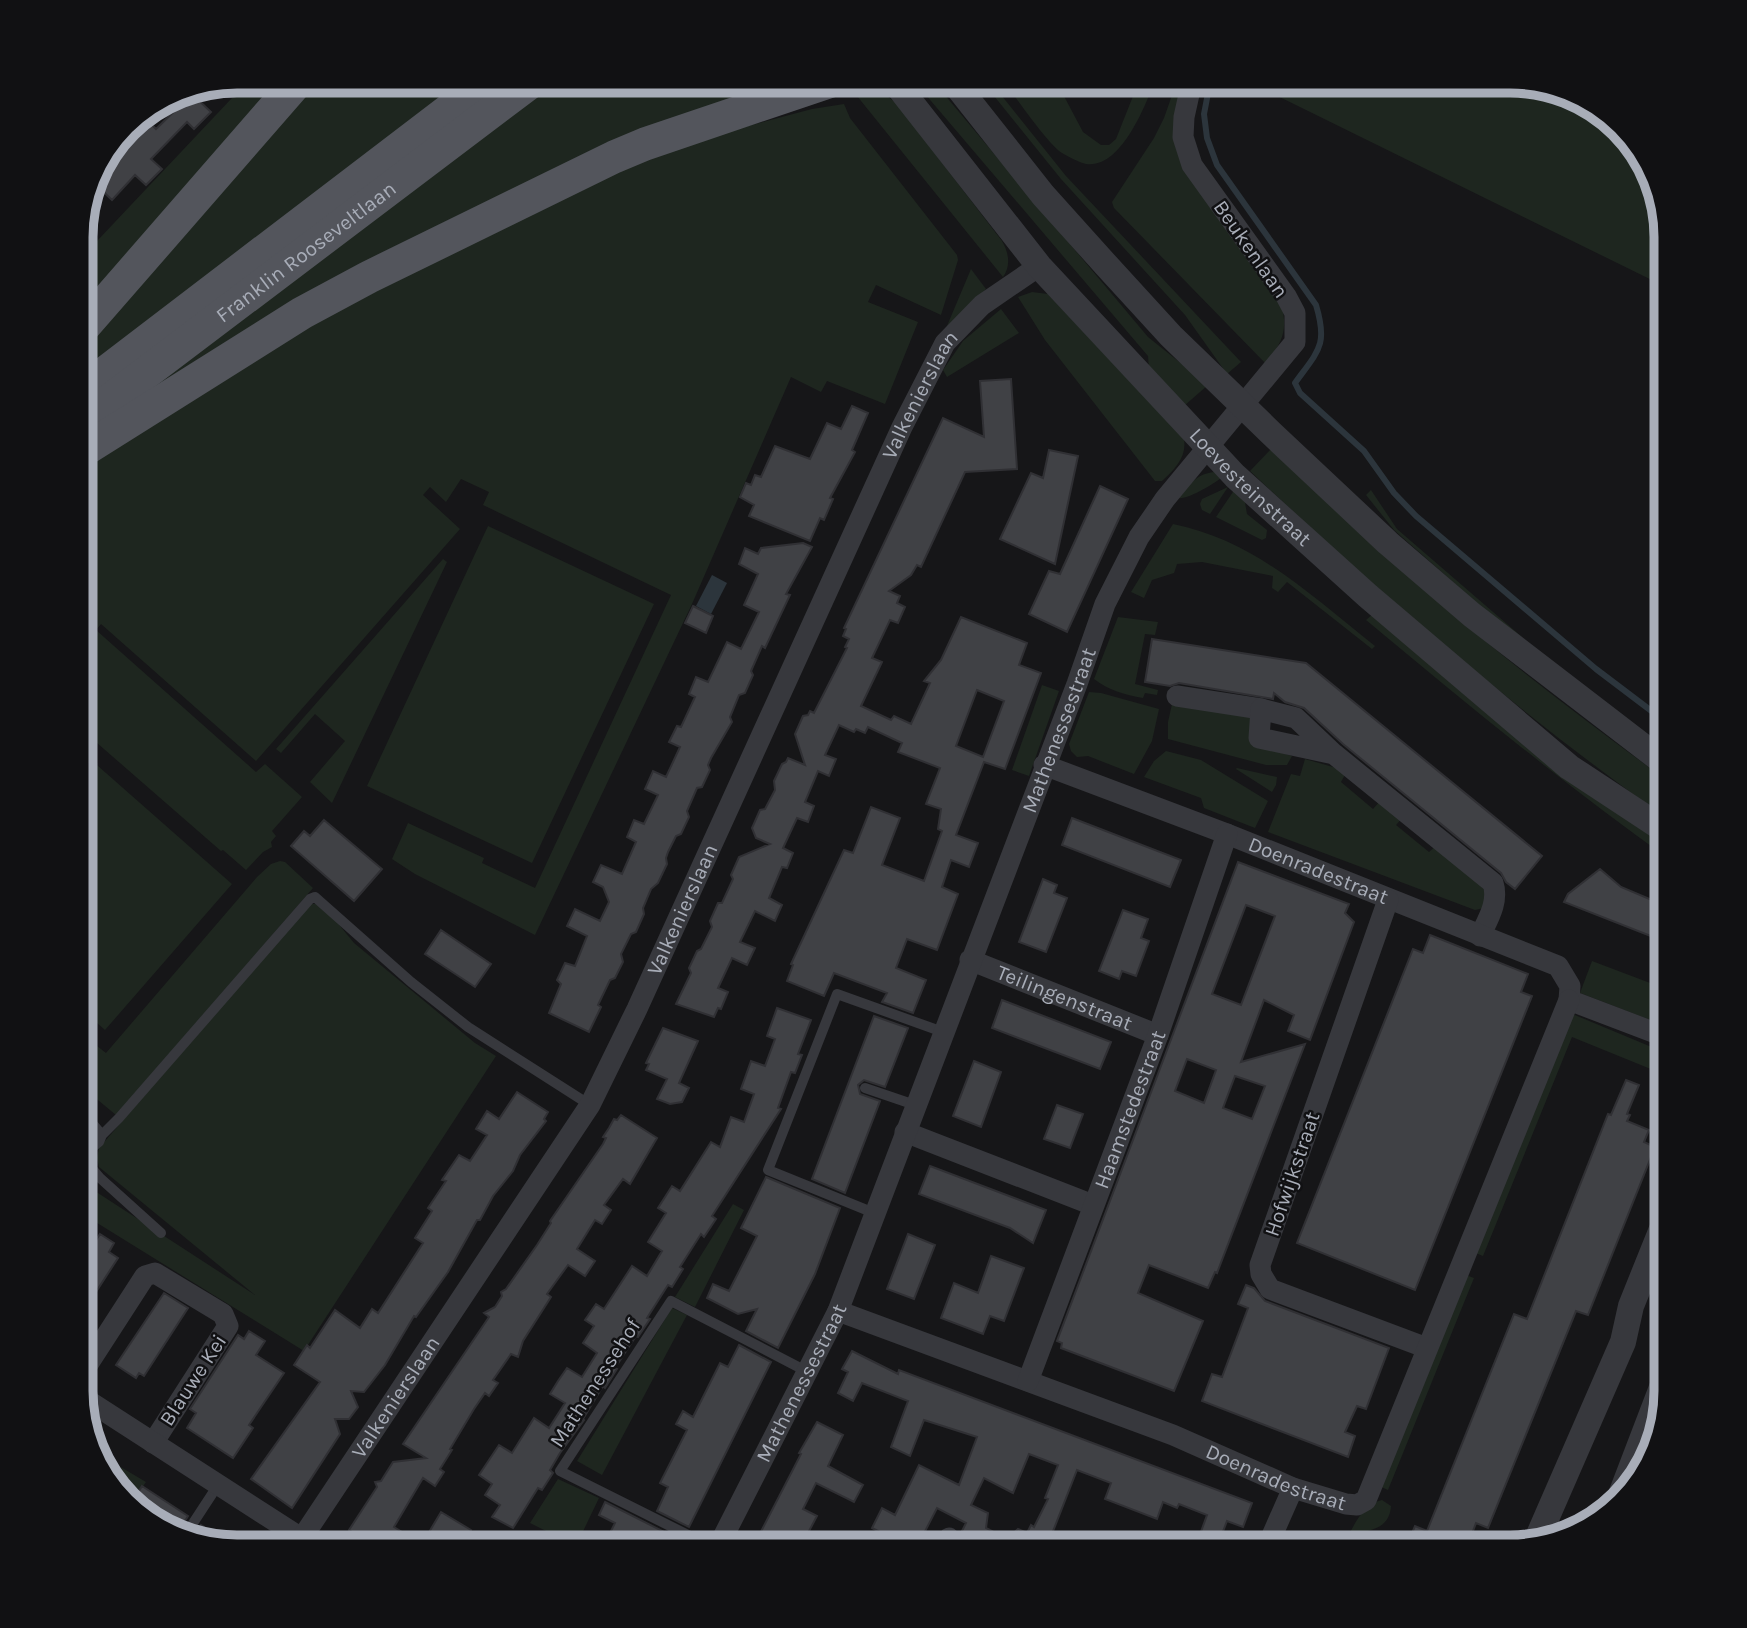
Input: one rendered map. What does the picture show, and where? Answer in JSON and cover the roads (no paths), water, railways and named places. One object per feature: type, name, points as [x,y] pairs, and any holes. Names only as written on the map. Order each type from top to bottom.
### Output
[{"type":"main road","points":[[93,316],[287,93]]},
{"type":"main road","name":"Franklin Rooseveltlaan","points":[[93,382],[470,93]]},
{"type":"main road","name":"Franklin Rooseveltlaan","points":[[93,413],[515,93]]},
{"type":"main road","points":[[93,444],[302,313],[369,276],[614,157],[796,93]]},
{"type":"street","name":"Loevesteinstraat","points":[[903,93],[1039,266],[1235,476],[1368,596],[1569,767],[1654,823]]},
{"type":"street","points":[[962,93],[1043,195],[1171,336],[1242,406],[1388,543],[1472,615],[1654,755]]},
{"type":"street","name":"Beukenlaan","points":[[1189,93],[1183,137],[1192,164],[1286,296],[1295,313],[1295,342],[1208,447]]},
{"type":"street","name":"Valkenierslaan","points":[[310,1535],[590,1105],[637,1009],[902,427],[945,343],[982,306],[1039,266]]},
{"type":"street","name":"Mathenessestraat","points":[[724,1535],[838,1311],[1105,604],[1139,537],[1165,499],[1208,447]]},
{"type":"street","points":[[1177,695],[1261,709],[1259,738],[1335,754],[1493,883],[1496,892],[1494,904],[1480,936]]},
{"type":"street","name":"Doenradestraat","points":[[838,1311],[1173,1436],[1293,1488],[1357,1505],[1366,1500],[1569,1000],[1570,986],[1558,966],[1227,834],[1044,765]]},
{"type":"street","name":"Haamstedestraat","points":[[1028,1381],[1158,1035],[1227,834]]},
{"type":"street","name":"Hofwijkstraat","points":[[1388,900],[1265,1252],[1261,1274],[1270,1289],[1427,1348]]},
{"type":"street","name":"Teilingenstraat","points":[[970,960],[1158,1035]]},
{"type":"street","points":[[1569,1000],[1654,1032]]},
{"type":"street","points":[[905,1132],[1093,1205]]},
{"type":"street","name":"Blauwe Kei","points":[[93,1356],[145,1276],[155,1273],[223,1314],[228,1326],[153,1443]]},
{"type":"street","points":[[1540,1531],[1623,1342],[1631,1306],[1654,1273]]},
{"type":"street","name":"Blauwe Kei","points":[[94,1406],[218,1485],[290,1535]]},
{"type":"street","points":[[1627,1475],[1652,1414]]},
{"type":"street","points":[[1272,1535],[1293,1488]]},
{"type":"lane","points":[[93,1147],[310,898],[315,897],[411,982],[468,1027],[590,1105]]},
{"type":"lane","points":[[874,1213],[768,1170],[836,994],[943,1032]]},
{"type":"lane","points":[[865,1088],[915,1105]]},
{"type":"lane","points":[[93,1123],[102,1135]]},
{"type":"lane","points":[[93,1170],[161,1233]]},
{"type":"lane","name":"Mathenessehof","points":[[687,1535],[560,1471],[671,1301],[806,1371]]},
{"type":"lane","points":[[191,1527],[218,1485]]},
{"type":"waterway","points":[[1208,93],[1204,114],[1207,138],[1217,165],[1316,305],[1320,318],[1319,347],[1295,383],[1300,393],[1364,451],[1394,493],[1416,516],[1596,669],[1654,713]]}]
